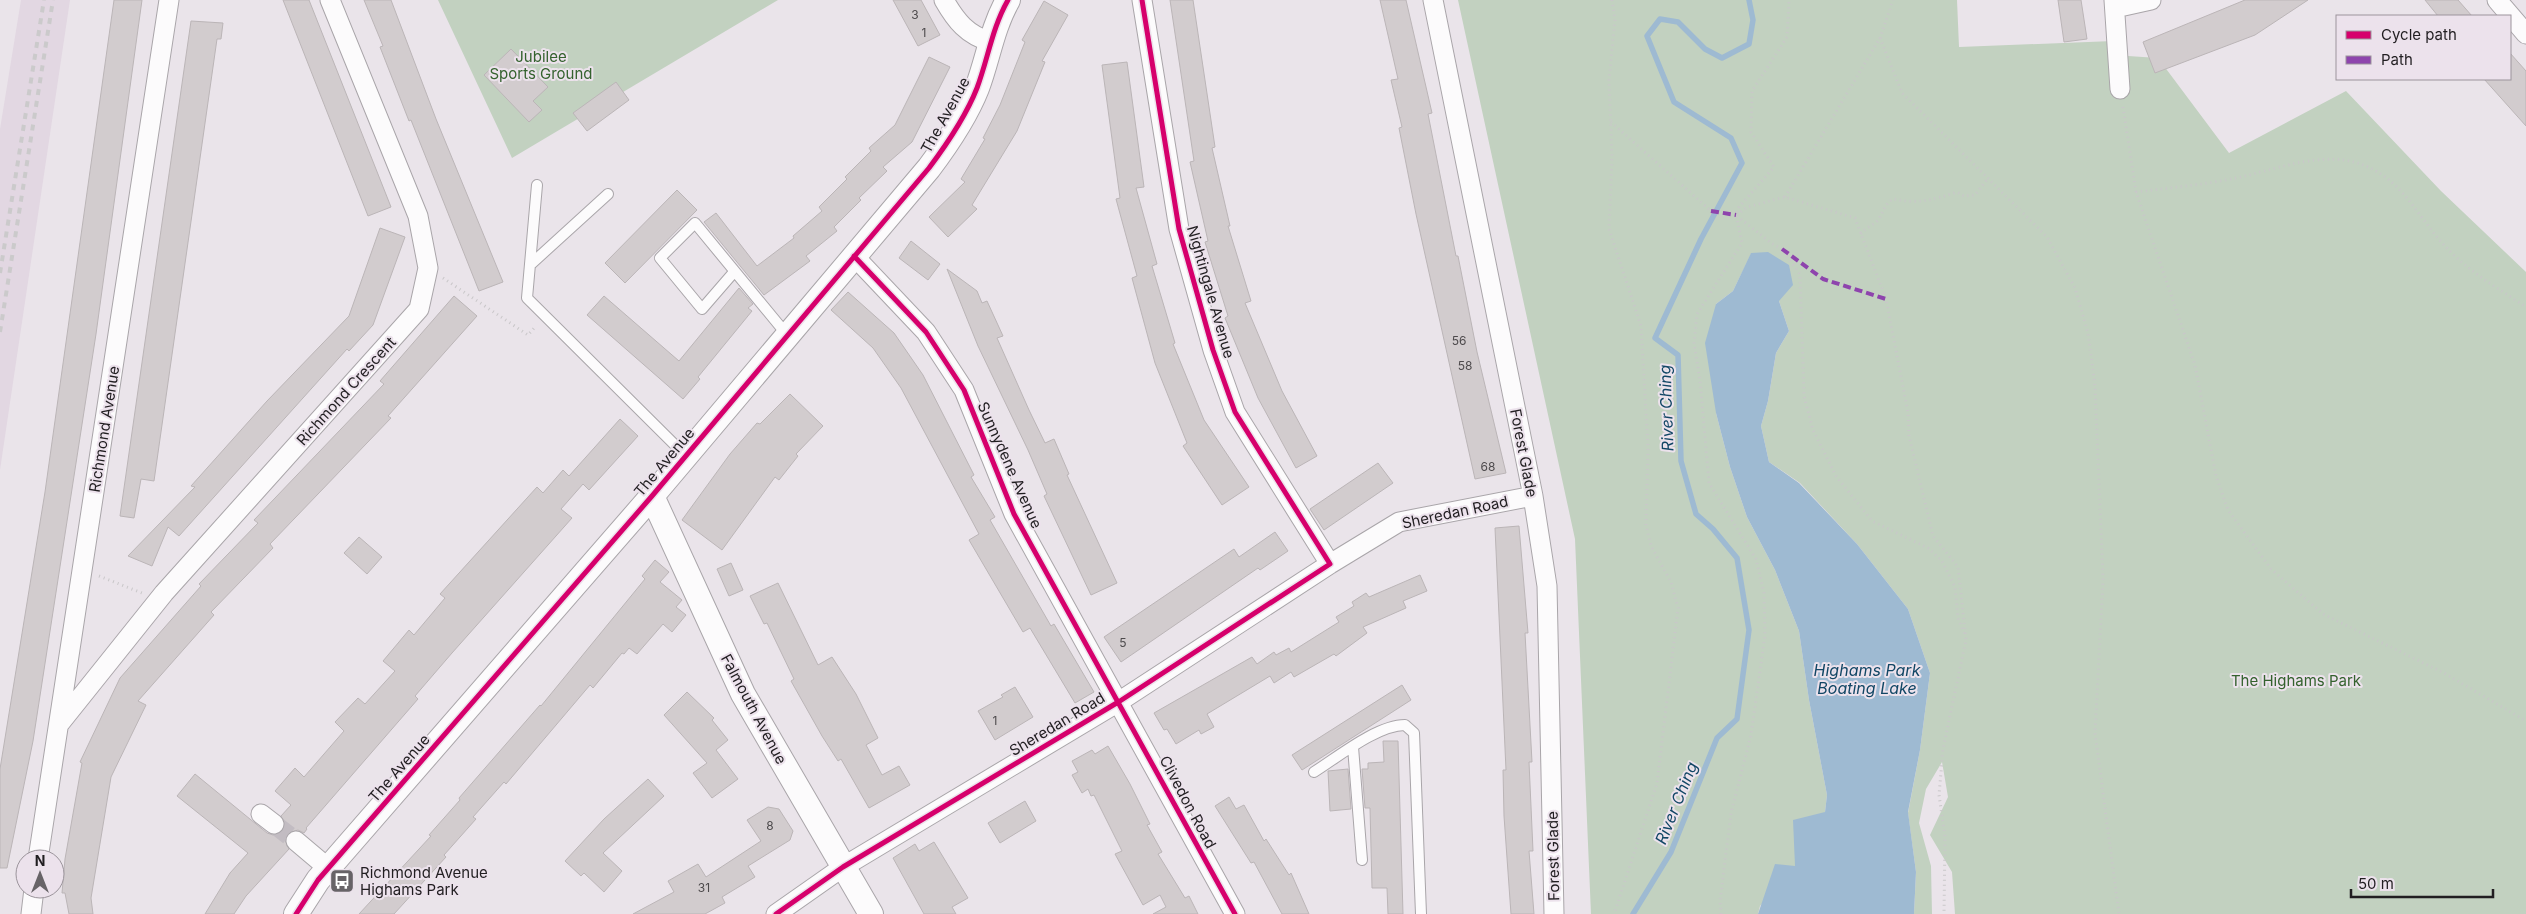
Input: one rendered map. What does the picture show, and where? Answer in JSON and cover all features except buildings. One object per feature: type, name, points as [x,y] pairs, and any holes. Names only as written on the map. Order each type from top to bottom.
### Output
[{"type":"street","name":"Richmond Avenue","points":[[40,849],[170,0]]},
{"type":"street","name":"Richmond Crescent","points":[[60,723],[160,599],[419,309],[428,268],[418,216],[330,0]]},
{"type":"street","points":[[944,0],[961,26],[972,35],[991,42]]},
{"type":"street","name":"The Avenue","points":[[296,914],[328,868],[652,496],[944,148],[977,87],[991,42],[1008,0]]},
{"type":"street","name":"Nightingale Avenue","points":[[1142,0],[1179,229],[1213,350],[1235,412],[1330,564]]},
{"type":"street","name":"Forest Glade","points":[[1433,0],[1533,496],[1547,586],[1554,914]]},
{"type":"street","points":[[2120,89],[2115,4],[2151,0]]},
{"type":"street","points":[[2497,0],[2510,15]]},
{"type":"street","points":[[2511,16],[2526,34]]},
{"type":"street","name":"Sunnydene Avenue","points":[[854,256],[926,332],[964,390],[1014,514],[1120,701]]},
{"type":"street","name":"Falmouth Avenue","points":[[652,496],[743,694],[871,914]]},
{"type":"street","name":"Sheredan Road","points":[[776,914],[843,867],[1120,701],[1330,564],[1399,522],[1533,496]]},
{"type":"street","name":"Clivedon Road","points":[[1120,701],[1235,914]]},
{"type":"street","points":[[296,841],[328,868]]},
{"type":"street","points":[[31,914],[33,899]]},
{"type":"lane","points":[[537,185],[527,298],[685,455]]},
{"type":"lane","points":[[530,265],[608,194]]},
{"type":"lane","points":[[734,272],[702,309],[660,258],[695,223],[788,336]]},
{"type":"lane","points":[[1314,772],[1372,735],[1396,725],[1405,725],[1414,733],[1421,914]]},
{"type":"lane","points":[[1353,747],[1362,860]]},
{"type":"path","points":[[1612,0],[1615,19],[1609,80],[1612,158],[1609,229],[1641,326],[1648,448],[1646,525],[1651,546],[1672,582],[1678,608],[1657,783],[1614,914]]},
{"type":"path","points":[[1721,914],[1720,901],[1731,814],[1751,735],[1765,634],[1764,593],[1756,559],[1709,483],[1700,380],[1694,344],[1697,314],[1742,243],[1736,215],[1739,207],[1774,167],[1751,132],[1752,91],[1787,37],[1789,0]]},
{"type":"path","points":[[1785,197],[1880,38],[1893,0]]},
{"type":"path","points":[[1880,38],[1902,92],[2047,237],[2075,288],[2088,333],[2095,386],[2103,580],[2095,732],[2119,914]]},
{"type":"path","points":[[2120,89],[2136,192],[2195,365],[2216,476],[2228,510],[2271,570],[2323,614],[2444,673],[2526,721]]},
{"type":"path","points":[[1611,122],[1711,211]]},
{"type":"path","points":[[2136,192],[2231,179],[2302,160],[2343,158],[2365,165],[2395,186],[2447,248],[2471,270],[2526,307]]},
{"type":"path","points":[[1861,234],[1867,226],[1876,221],[1885,204],[1893,198],[1912,203],[1928,202],[1956,192],[1964,196],[1975,195],[1988,178]]},
{"type":"path","points":[[1736,215],[1747,207],[1785,197],[1855,218],[1886,299],[1908,413],[1909,436],[1933,536],[1958,567],[1966,640],[1943,749],[1939,795],[1945,836],[1944,914]]},
{"type":"path","points":[[1736,215],[1771,243],[1782,249],[1800,274],[1804,396],[1812,430],[1836,476],[1872,521],[1928,548],[1942,561],[1955,587],[1958,618],[1966,640]]},
{"type":"path","points":[[454,286],[528,335]]},
{"type":"path","points":[[83,568],[160,599]]},
{"type":"shaded area","points":[[21,0],[70,0],[0,470],[0,129]]},
{"type":"green space","name":"Jubilee Sports Ground","points":[[438,0],[778,0],[512,158]]},
{"type":"green space","name":"The Highams Park","points":[[1458,0],[1957,0],[1959,47],[2113,41],[2113,55],[2158,58],[2229,153],[2346,91],[2441,191],[2526,272],[2526,914],[1955,914],[1952,872],[1930,835],[1948,797],[1942,762],[1926,789],[1919,823],[1931,866],[1932,914],[1914,914],[1916,872],[1908,813],[1920,750],[1930,673],[1908,609],[1857,544],[1800,483],[1769,462],[1761,426],[1768,401],[1776,353],[1789,331],[1779,301],[1751,254],[1733,291],[1716,304],[1716,413],[1730,467],[1747,517],[1775,570],[1799,631],[1809,700],[1827,795],[1825,812],[1795,866],[1760,906],[1758,914],[1591,914],[1575,539]]},
{"type":"water","name":"Highams Park Boating Lake","points":[[1768,252],[1789,265],[1793,285],[1779,301],[1789,331],[1776,353],[1768,401],[1761,426],[1769,462],[1799,483],[1857,544],[1908,609],[1930,673],[1920,750],[1908,812],[1916,872],[1914,914],[1758,914],[1775,864],[1795,866],[1793,820],[1825,812],[1827,795],[1809,700],[1799,631],[1775,570],[1747,517],[1730,467],[1716,413],[1705,343],[1716,304],[1733,291],[1751,253]]},
{"type":"waterway","name":"River Ching","points":[[1633,914],[1671,852],[1717,738],[1737,719],[1749,630],[1737,558],[1713,529],[1696,514],[1681,461],[1678,355],[1655,338],[1701,239],[1742,163],[1731,138],[1674,102],[1647,36],[1660,19],[1678,22],[1705,49],[1722,58],[1749,44],[1753,20],[1749,0]]},
{"type":"tunnel","points":[[274,824],[296,841]]},
{"type":"railway","points":[[0,273],[44,0]]},
{"type":"railway","points":[[0,332],[53,0]]},
{"type":"marked path","points":[[1711,211],[1736,215]]},
{"type":"marked path","points":[[1782,249],[1823,279],[1886,299]]},
{"type":"cycle path","points":[[296,914],[318,880],[652,496],[929,168],[956,130],[973,98],[998,21],[1008,0]]},
{"type":"cycle path","points":[[776,914],[843,867],[1120,701],[1330,564],[1235,412],[1213,350],[1179,229],[1142,0]]},
{"type":"cycle path","points":[[854,256],[926,332],[964,390],[1014,514],[1235,914]]},
{"type":"place","name":"Richmond Avenue Highams Park","points":[[342,881]]}]
